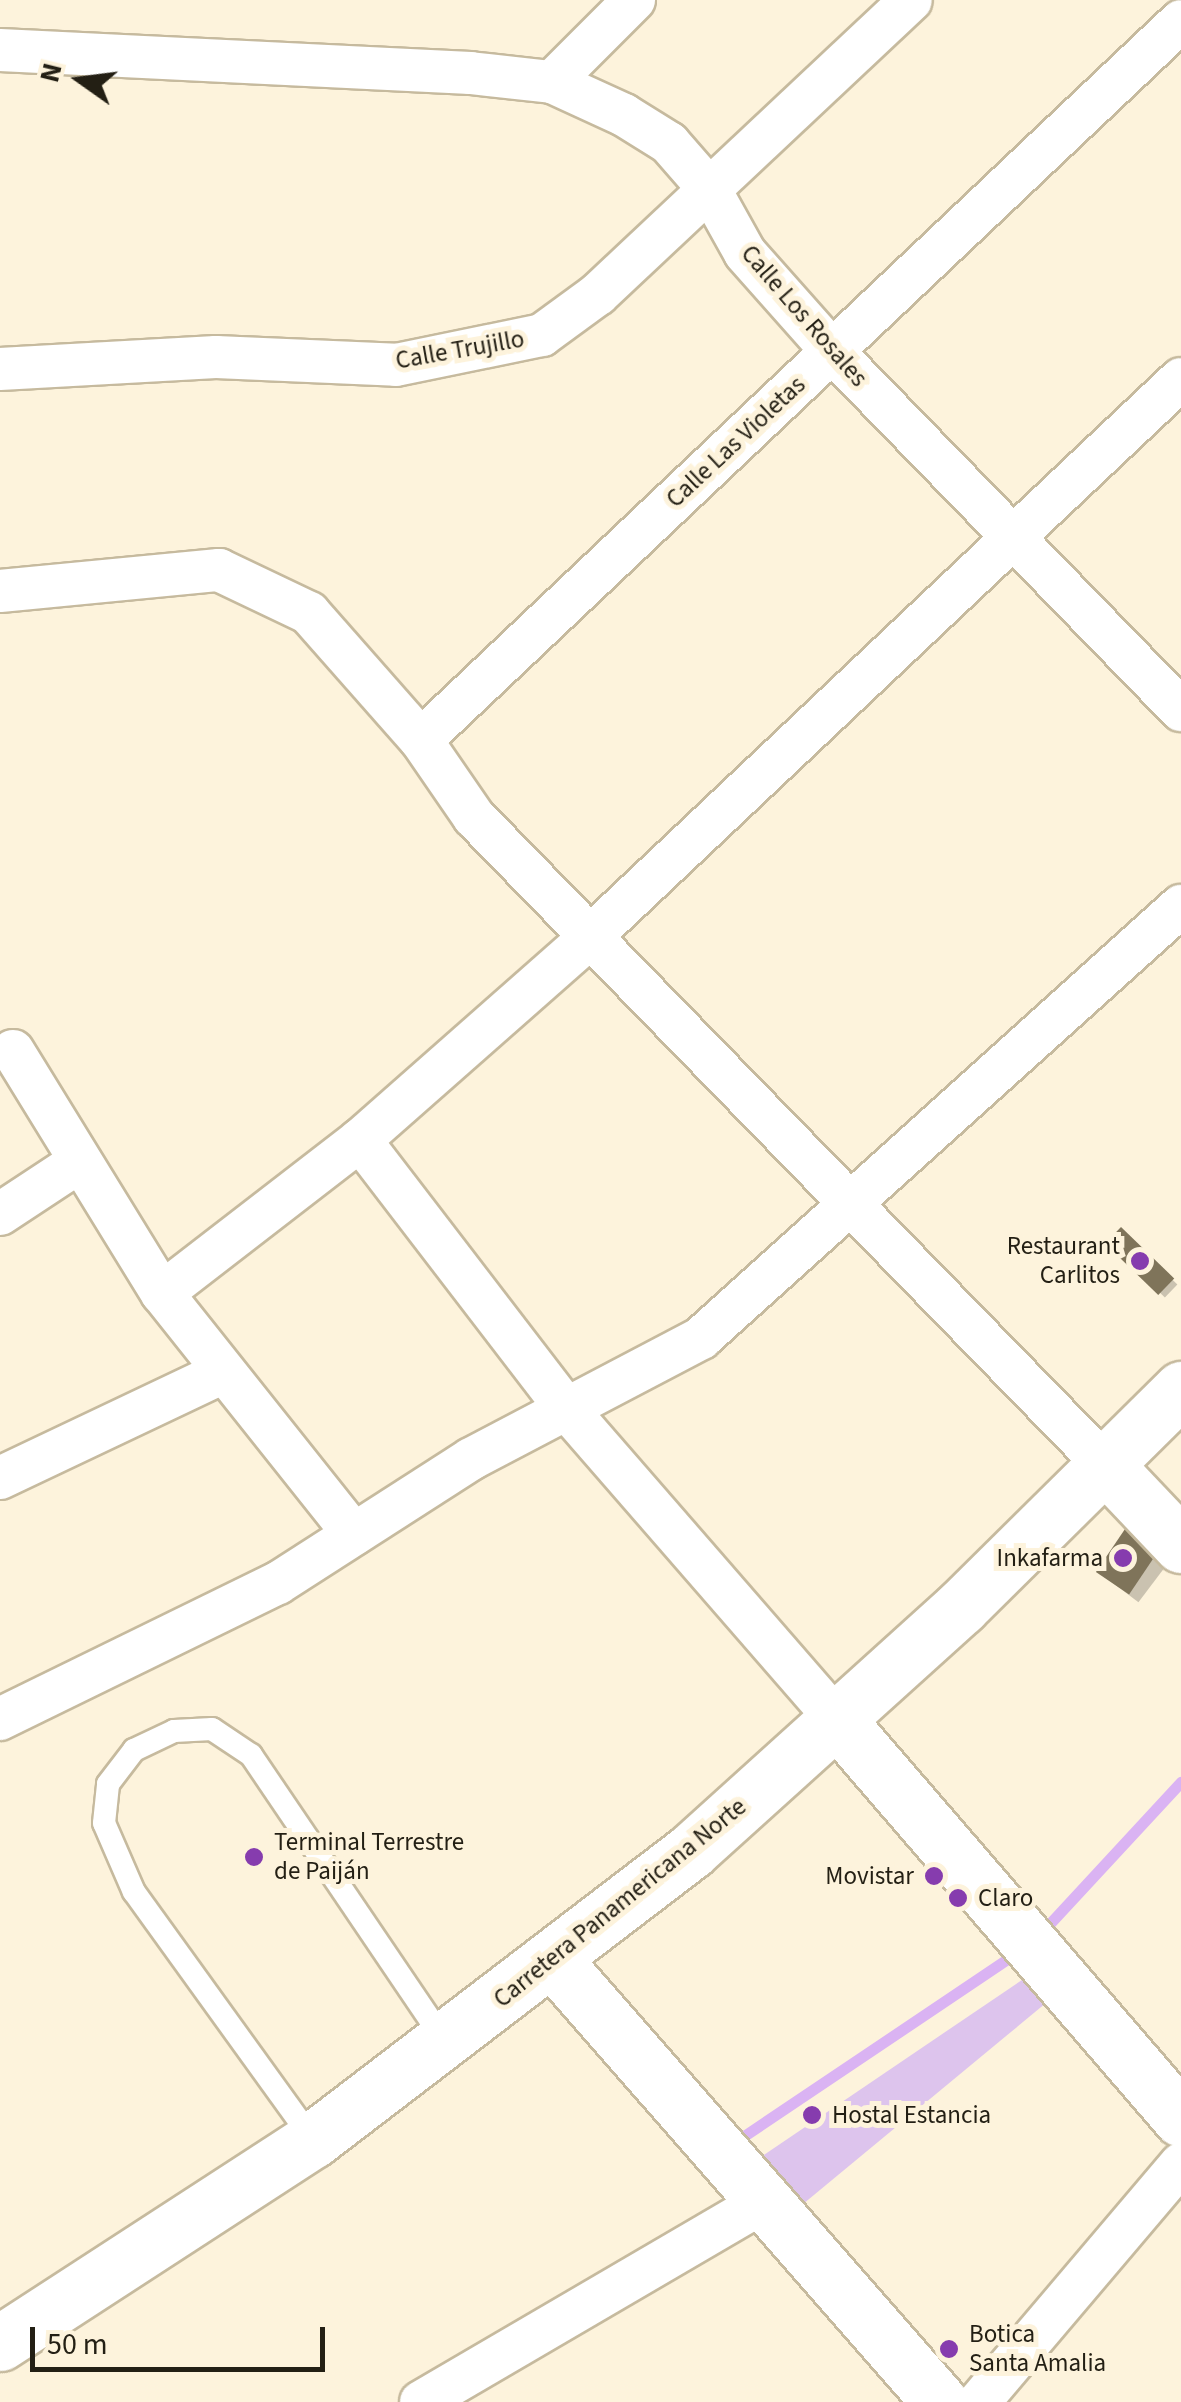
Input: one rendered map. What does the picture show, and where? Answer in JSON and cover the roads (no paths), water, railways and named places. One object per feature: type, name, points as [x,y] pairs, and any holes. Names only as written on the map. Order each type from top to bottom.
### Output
[{"type":"main road","name":"Carretera Panamericana Norte","points":[[0,2343],[313,2140],[553,1960],[838,1721],[1106,1466],[1181,1389]]},
{"type":"main road","points":[[1106,1466],[1181,1545]]},
{"type":"main road","points":[[838,1721],[1181,2118]]},
{"type":"main road","points":[[553,1960],[722,2147],[940,2402]]},
{"type":"street","points":[[552,82],[634,0]]},
{"type":"street","name":"Calle Trujillo","points":[[0,369],[216,358],[396,364],[497,348],[542,335],[598,294],[911,0]]},
{"type":"street","name":"Calle Las Violetas","points":[[422,740],[1181,21]]},
{"type":"street","name":"Calle Los Rosales","points":[[0,50],[552,82],[669,143],[710,190],[744,254],[832,352],[1181,710]]},
{"type":"street","points":[[162,1292],[360,1140],[589,938],[1181,379]]},
{"type":"street","points":[[0,592],[219,570],[309,613],[422,740],[474,817],[1106,1466]]},
{"type":"street","points":[[0,1719],[278,1583],[565,1407],[701,1338],[1181,906]]},
{"type":"street","points":[[13,1052],[162,1292],[221,1373],[354,1534]]},
{"type":"street","points":[[360,1140],[565,1407],[838,1721]]},
{"type":"street","points":[[0,1214],[78,1162]]},
{"type":"street","points":[[0,1478],[221,1373]]},
{"type":"street","points":[[979,2402],[1181,2164]]},
{"type":"street","points":[[422,2402],[767,2200]]},
{"type":"lane","points":[[313,2140],[134,1892],[104,1823],[108,1784],[134,1750],[174,1731],[212,1729],[251,1755],[446,2042]]},
{"type":"waterway","points":[[1041,1933],[1181,1782]]},
{"type":"waterway","points":[[738,2140],[1019,1951]]},
{"type":"place","name":"Restaurant Carlitos","points":[[1140,1261]]},
{"type":"place","name":"Inkafarma","points":[[1123,1558]]},
{"type":"place","name":"Terminal Terrestre de Paiján","points":[[254,1857]]},
{"type":"place","name":"Movistar","points":[[934,1876]]},
{"type":"place","name":"Claro","points":[[958,1898]]},
{"type":"place","name":"Hostal Estancia","points":[[812,2115]]},
{"type":"place","name":"Botica Santa Amalia","points":[[949,2349]]}]
